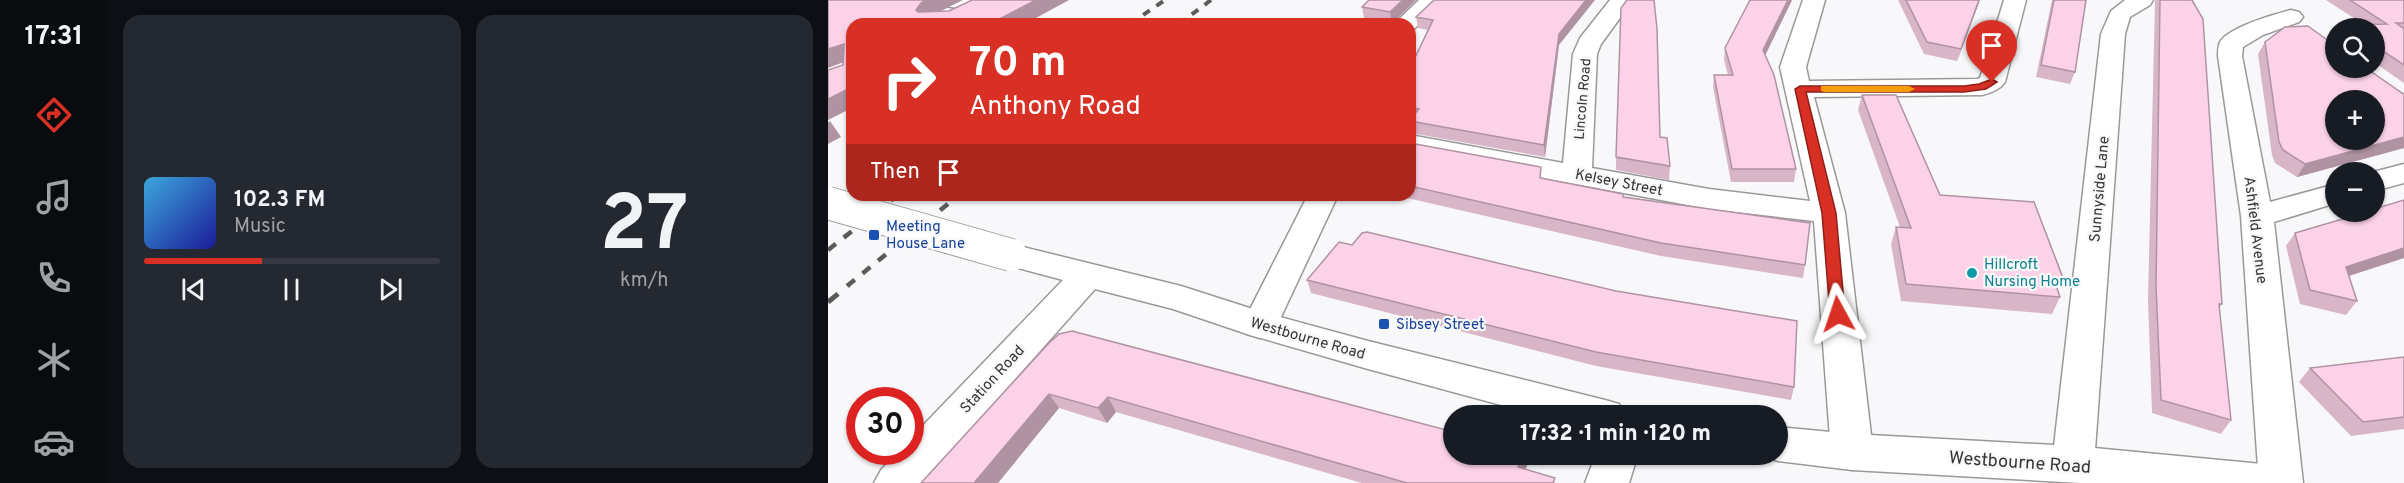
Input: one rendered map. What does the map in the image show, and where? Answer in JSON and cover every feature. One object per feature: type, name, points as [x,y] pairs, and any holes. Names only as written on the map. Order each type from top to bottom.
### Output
[{"type":"street","points":[[1412,18],[1432,0]]},
{"type":"street","name":"Lincoln Road","points":[[1577,174],[1585,54],[1589,43],[1622,0]]},
{"type":"street","points":[[1814,0],[1793,67],[1829,213],[1852,452]]},
{"type":"street","points":[[1800,89],[1982,87],[1992,82],[2015,0]]},
{"type":"street","name":"Sunnyside Lane","points":[[2073,464],[2113,34],[2116,18],[2128,7],[2142,0]]},
{"type":"street","points":[[947,10],[981,2]]},
{"type":"street","name":"Ashfield Avenue","points":[[2281,483],[2257,216],[2230,56],[2231,44],[2255,30],[2289,16]]},
{"type":"street","name":"Kelsey Street","points":[[1416,145],[1709,199],[1829,213]]},
{"type":"street","points":[[2385,179],[2404,173]]},
{"type":"street","points":[[2257,216],[2325,196]]},
{"type":"street","points":[[1260,325],[1320,201]]},
{"type":"street","name":"Westbourne Road","points":[[828,203],[1011,255],[1181,299],[1260,325],[1563,405]]},
{"type":"street","name":"Station Road","points":[[896,483],[1088,275]]},
{"type":"street","name":"Westbourne Road","points":[[1788,445],[1852,452],[2073,464],[2262,483]]},
{"type":"street","points":[[1607,483],[1613,465]]},
{"type":"building","points":[[828,0],[926,0],[916,10],[918,12],[949,11],[972,0],[1036,0],[1002,18],[846,18],[846,90],[828,99],[828,70],[843,65],[844,44],[828,49]]},
{"type":"building","points":[[1369,0],[1403,0],[1390,12],[1362,7]]},
{"type":"building","points":[[1434,0],[1586,0],[1559,34],[1544,145],[1416,122],[1416,112],[1419,109],[1416,108],[1416,55],[1433,20],[1416,17]]},
{"type":"building","points":[[1627,0],[1654,0],[1660,137],[1667,138],[1670,166],[1616,157],[1621,8]]},
{"type":"building","points":[[1750,0],[1788,0],[1763,50],[1774,75],[1796,169],[1732,169],[1714,75],[1733,75],[1725,48]]},
{"type":"building","points":[[1906,0],[1979,0],[1961,49],[1927,42]]},
{"type":"building","points":[[2054,0],[2086,0],[2075,72],[2041,65]]},
{"type":"building","points":[[2160,0],[2192,0],[2203,19],[2222,304],[2219,304],[2231,420],[2161,400],[2156,286]]},
{"type":"building","points":[[2350,0],[2404,0],[2404,23],[2396,23],[2404,29],[2404,65],[2385,52],[2385,24],[2387,24],[2385,18],[2378,18]]},
{"type":"building","points":[[2308,26],[2325,38],[2325,78],[2381,78],[2404,94],[2404,137],[2385,142],[2385,90],[2325,90],[2325,150],[2356,150],[2305,164],[2283,150],[2279,142],[2265,42],[2285,27]]},
{"type":"building","points":[[1862,95],[1896,95],[1940,195],[2034,202],[2063,278],[2053,277],[2060,297],[1906,284],[1896,227],[1911,228]]},
{"type":"building","points":[[1416,144],[1541,167],[1540,178],[1623,194],[1623,197],[1810,223],[1805,265],[1661,243],[1416,187]]},
{"type":"building","points":[[2404,200],[2404,248],[2346,267],[2357,301],[2310,290],[2295,233],[2332,222],[2385,222],[2385,206]]},
{"type":"building","points":[[1367,232],[1616,291],[1797,321],[1794,387],[1596,352],[1307,280],[1339,242],[1352,245],[1362,233]]},
{"type":"building","points":[[1072,331],[1443,429],[1443,465],[1519,465],[1518,467],[1555,478],[1553,483],[1407,483],[1108,397],[1098,408],[1049,394],[974,483],[921,483],[1059,334]]},
{"type":"building","points":[[2404,357],[2404,417],[2363,422],[2310,368]]},
{"type":"railway","points":[[1139,18],[1165,0]]},
{"type":"railway","points":[[1187,18],[1211,0]]},
{"type":"railway","points":[[828,250],[890,201]]},
{"type":"railway","points":[[847,286],[952,201]]},
{"type":"railway","points":[[828,302],[849,285]]},
{"type":"slow traffic","points":[[1825,89],[1909,89]]},
{"type":"place","name":"Meeting House Lane","points":[[874,235]]},
{"type":"place","name":"Hillcroft Nursing Home","points":[[1972,273]]},
{"type":"place","name":"Sibsey Street","points":[[1384,324]]},
{"type":"route","points":[[1838,314],[1829,213],[1800,89],[1964,89],[1982,87],[1992,82]]}]
